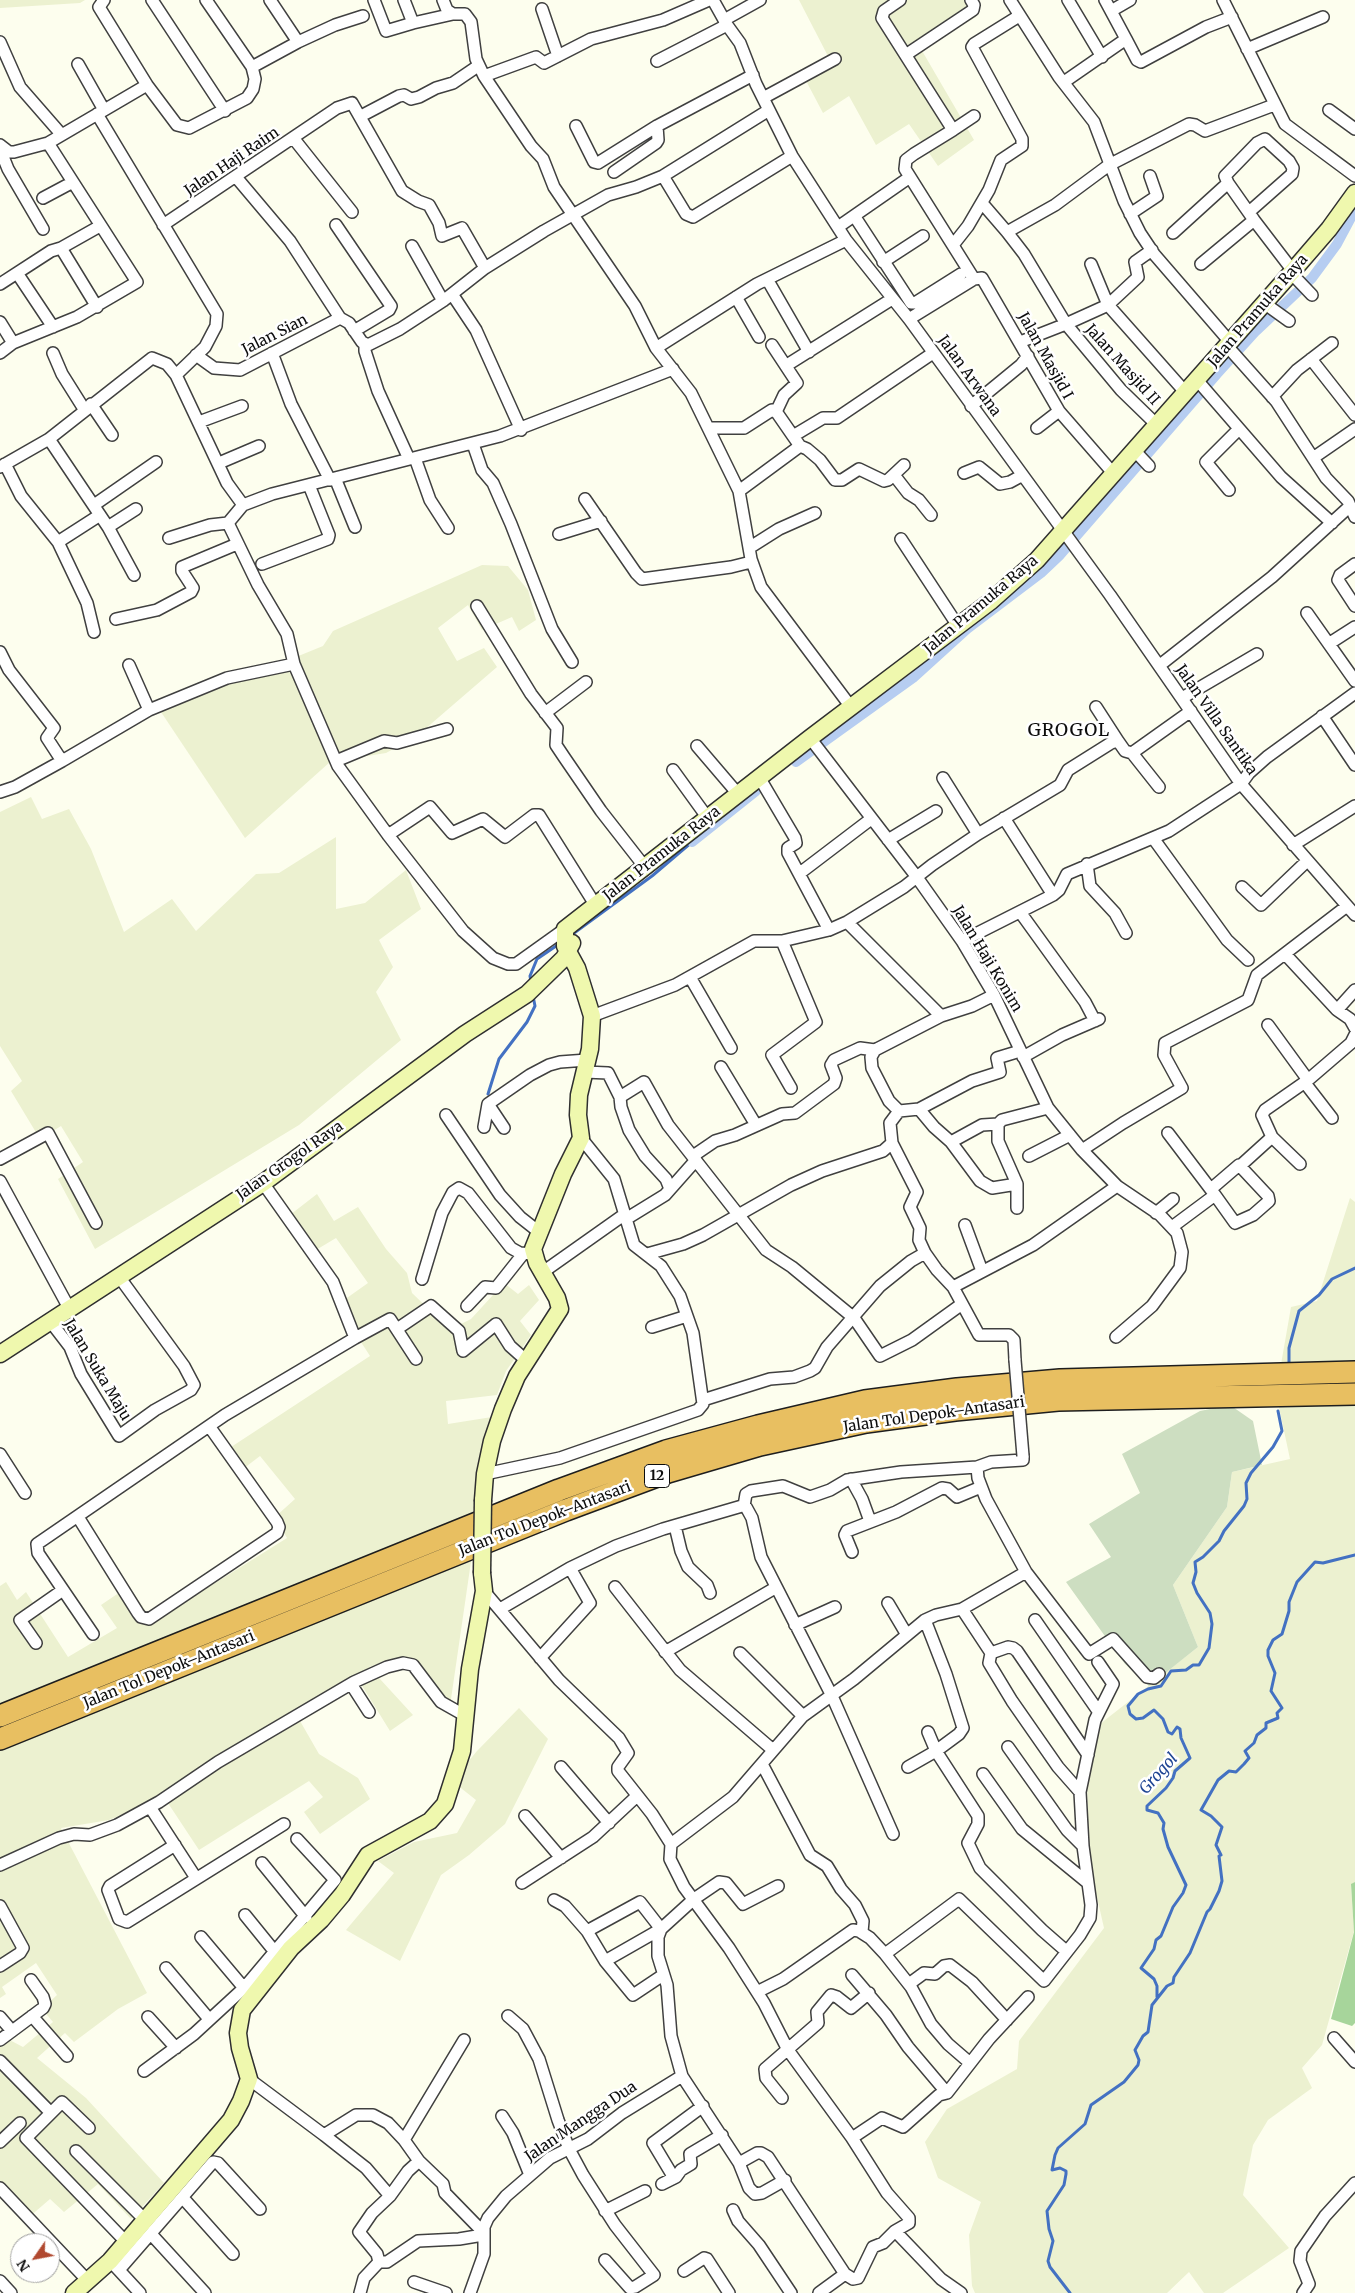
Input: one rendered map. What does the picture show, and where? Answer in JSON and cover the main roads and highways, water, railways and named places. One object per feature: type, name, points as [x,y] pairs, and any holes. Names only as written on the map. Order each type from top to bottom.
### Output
[{"type":"highway","name":"Jalan Tol Depok–Antasari","points":[[0,1716],[559,1490],[666,1451],[758,1426],[865,1401],[957,1389],[1060,1380],[1355,1372]]},
{"type":"highway","name":"Jalan Tol Depok–Antasari","points":[[0,1739],[566,1510],[668,1472],[760,1445],[866,1422],[955,1410],[1058,1400],[1355,1394]]},
{"type":"waterway","points":[[796,762],[913,678],[967,629],[1041,573],[1060,555],[1256,331],[1312,278],[1337,244],[1355,210]]},
{"type":"waterway","points":[[692,842],[756,791]]},
{"type":"waterway","points":[[570,936],[652,876],[692,842]]},
{"type":"waterway","points":[[531,982],[530,976],[537,959],[559,944]]},
{"type":"waterway","points":[[488,1094],[499,1059],[527,1022],[535,1006],[533,996]]},
{"type":"waterway","name":"Grogol","points":[[1289,1364],[1289,1348],[1299,1311],[1319,1295],[1332,1279],[1355,1268]]},
{"type":"waterway","name":"Grogol","points":[[1157,1997],[1157,1986],[1154,1979],[1141,1968],[1154,1949],[1156,1940],[1161,1936],[1173,1907],[1186,1885],[1168,1847],[1163,1829],[1164,1823],[1158,1813],[1147,1810],[1147,1806],[1166,1788],[1173,1778],[1175,1771],[1190,1758],[1181,1738],[1180,1729],[1177,1727],[1172,1734],[1168,1732],[1163,1719],[1154,1710],[1143,1718],[1136,1719],[1130,1714],[1128,1706],[1138,1694],[1161,1686],[1171,1671],[1186,1670],[1193,1665],[1199,1665],[1209,1648],[1212,1624],[1210,1613],[1193,1583],[1196,1572],[1195,1562],[1203,1557],[1219,1541],[1224,1531],[1244,1506],[1247,1499],[1246,1483],[1251,1473],[1273,1447],[1282,1431],[1278,1411]]},
{"type":"waterway","name":"Grogol","points":[[1070,2293],[1050,2267],[1048,2261],[1053,2241],[1049,2229],[1047,2211],[1064,2185],[1066,2174],[1066,2171],[1060,2168],[1052,2170],[1055,2155],[1058,2148],[1085,2124],[1091,2105],[1124,2082],[1138,2065],[1139,2060],[1135,2050],[1143,2036],[1148,2032],[1152,2005],[1167,1986],[1173,1983],[1174,1977],[1190,1953],[1207,1912],[1219,1891],[1222,1881],[1219,1856],[1221,1855],[1216,1845],[1222,1827],[1211,1816],[1201,1810],[1218,1780],[1229,1771],[1236,1772],[1244,1764],[1249,1758],[1245,1751],[1254,1743],[1257,1735],[1266,1728],[1266,1723],[1278,1718],[1277,1713],[1282,1708],[1271,1691],[1275,1673],[1268,1656],[1268,1650],[1273,1640],[1282,1634],[1289,1611],[1289,1602],[1297,1582],[1315,1562],[1323,1563],[1355,1555]]},
{"type":"district","name":"GROGOL","points":[[1069,731]]}]
